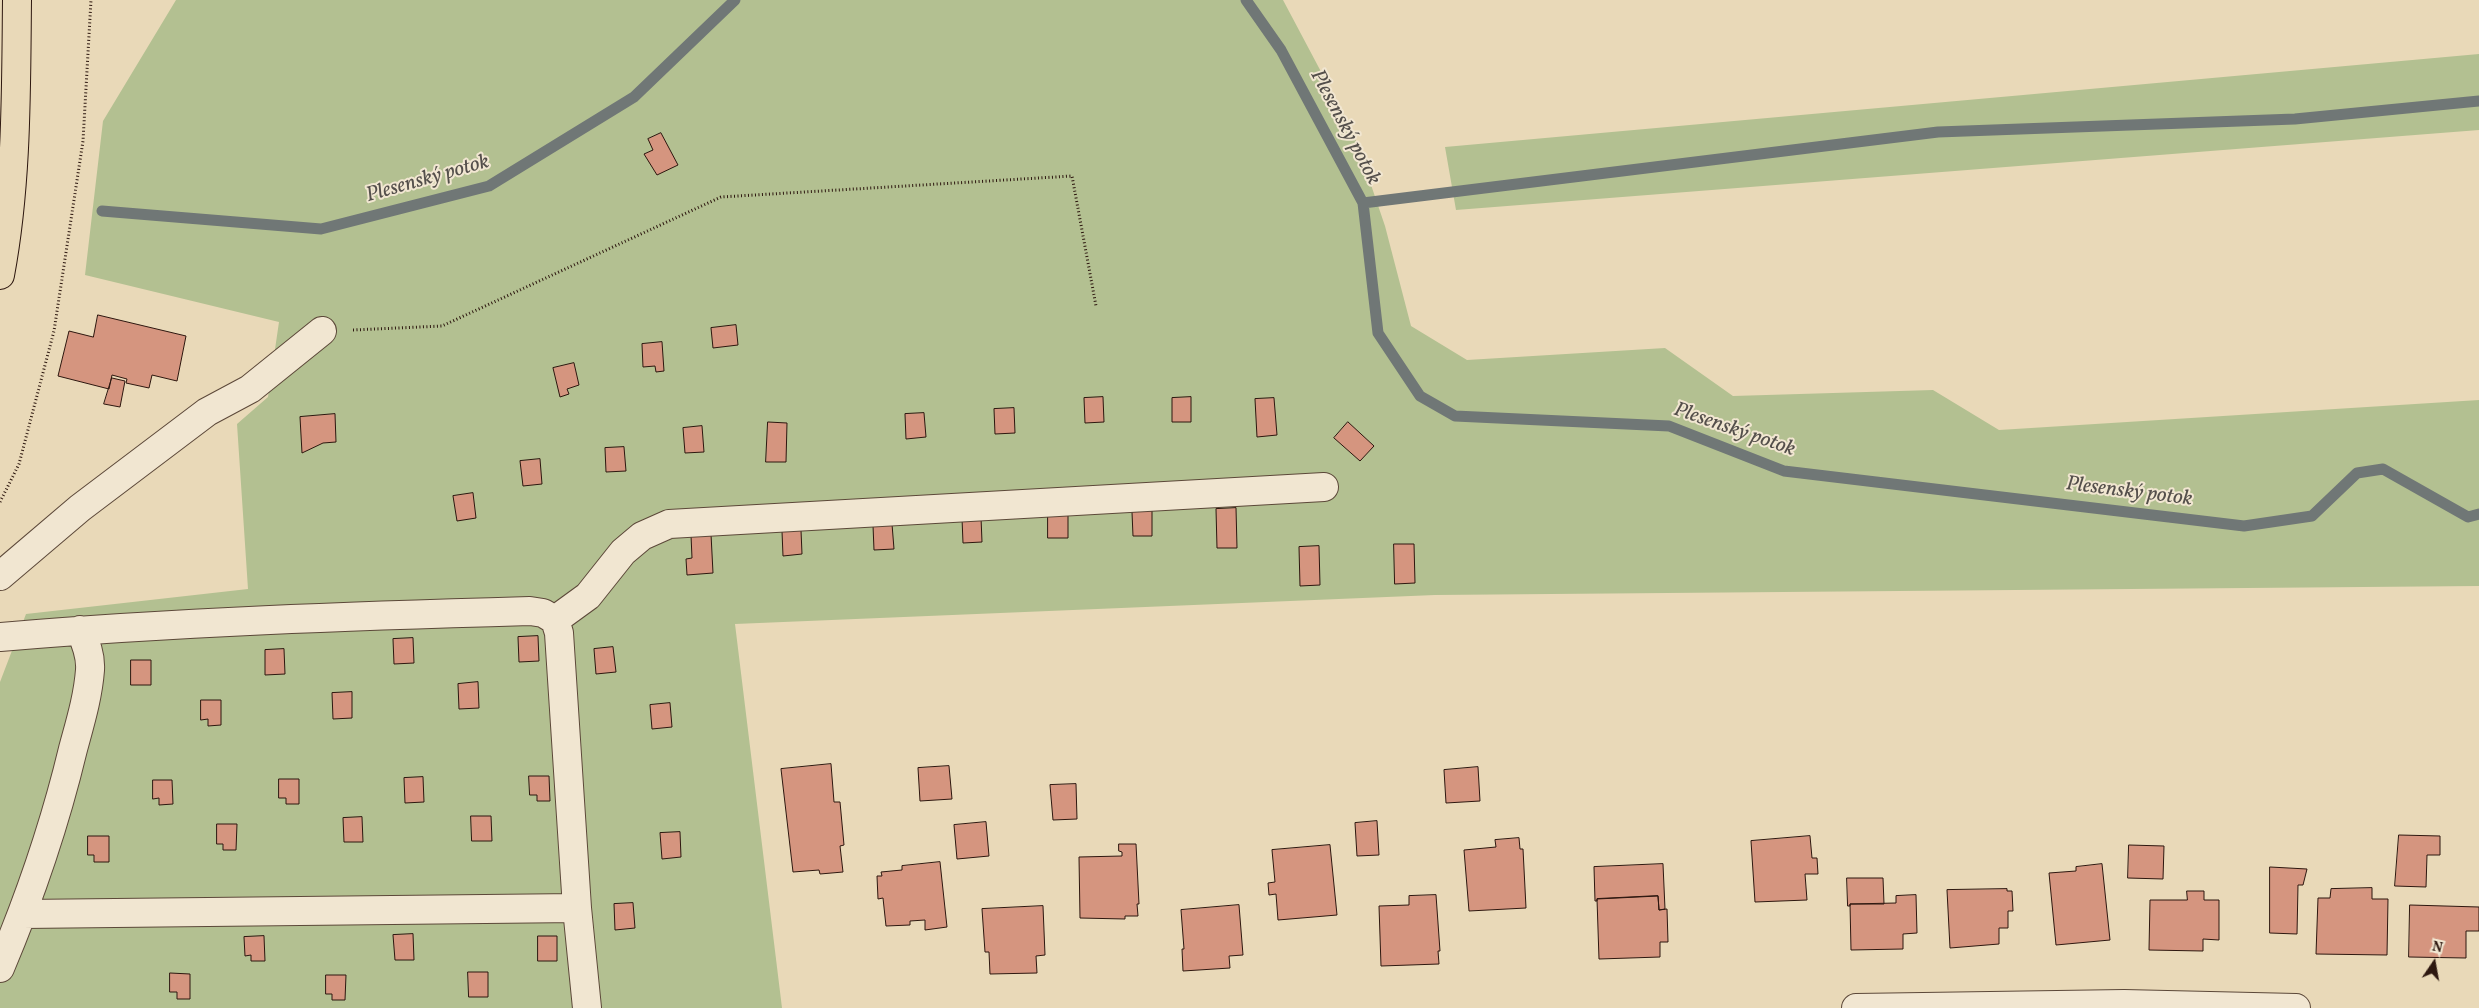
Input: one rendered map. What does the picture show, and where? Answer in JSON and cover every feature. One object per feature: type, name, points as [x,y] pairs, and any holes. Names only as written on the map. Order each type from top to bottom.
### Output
[{"type":"main road","points":[[0,274],[6,240],[16,130],[17,0]]},
{"type":"street","points":[[0,576],[80,508],[207,412],[250,389],[322,331]]},
{"type":"street","points":[[555,620],[588,596],[623,552],[642,536],[669,524],[1324,487]]},
{"type":"street","points":[[0,637],[80,630],[328,617],[530,611],[543,613],[555,620],[559,633],[577,908],[587,1008]]},
{"type":"street","points":[[0,968],[23,914],[60,802],[87,695],[90,669],[88,648],[80,630]]},
{"type":"street","points":[[23,914],[577,908]]},
{"type":"street","points":[[1856,1008],[2124,1004],[2296,1008]]},
{"type":"path","points":[[0,502],[19,464],[54,331],[83,141],[91,0]]},
{"type":"path","points":[[322,331],[442,326],[721,198],[1072,176],[1096,306]]},
{"type":"green space","points":[[176,0],[1283,0],[1353,132],[1385,226],[1411,326],[1467,360],[1665,348],[1733,396],[1933,390],[1999,430],[2479,400],[2479,586],[1435,595],[735,624],[782,1008],[0,1008],[0,682],[26,614],[248,589],[237,424],[268,397],[279,322],[85,275],[103,121]]},
{"type":"green space","points":[[2479,54],[2479,130],[1456,210],[1445,147]]},
{"type":"building","points":[[661,133],[678,165],[657,175],[644,154],[653,150],[648,139]]},
{"type":"building","points":[[98,315],[186,336],[177,381],[152,375],[149,388],[126,383],[127,379],[112,375],[109,389],[58,376],[69,331],[93,337]]},
{"type":"building","points":[[736,325],[738,345],[713,348],[711,328]]},
{"type":"building","points":[[662,342],[664,371],[656,372],[655,366],[643,367],[642,344]]},
{"type":"building","points":[[574,363],[579,385],[567,389],[569,394],[560,397],[553,368]]},
{"type":"building","points":[[112,378],[125,381],[120,407],[104,404]]},
{"type":"building","points":[[1103,397],[1104,422],[1085,423],[1084,398]]},
{"type":"building","points":[[1191,397],[1191,422],[1172,422],[1172,398]]},
{"type":"building","points":[[1274,398],[1277,435],[1257,437],[1255,399]]},
{"type":"building","points":[[1014,408],[1015,433],[995,434],[994,409]]},
{"type":"building","points":[[924,413],[926,437],[906,439],[905,414]]},
{"type":"building","points":[[335,414],[336,442],[323,443],[302,453],[300,417]]},
{"type":"building","points":[[768,422],[787,423],[786,462],[766,462]]},
{"type":"building","points":[[1348,422],[1374,446],[1360,461],[1334,438]]},
{"type":"building","points":[[702,426],[704,452],[685,453],[683,428]]},
{"type":"building","points":[[624,447],[626,471],[606,472],[605,448]]},
{"type":"building","points":[[540,459],[542,484],[523,486],[520,461]]},
{"type":"building","points":[[473,493],[476,518],[457,521],[453,496]]},
{"type":"building","points":[[1236,508],[1237,548],[1217,548],[1216,509]]},
{"type":"building","points":[[1152,511],[1152,536],[1133,536],[1132,512]]},
{"type":"building","points":[[1048,513],[1068,513],[1068,538],[1048,538]]},
{"type":"building","points":[[981,517],[982,542],[963,543],[962,518]]},
{"type":"building","points":[[892,524],[894,549],[874,550],[873,525]]},
{"type":"building","points":[[801,530],[802,554],[783,556],[782,531]]},
{"type":"building","points":[[711,534],[713,573],[687,575],[686,559],[692,558],[691,535]]},
{"type":"building","points":[[1394,544],[1414,544],[1415,583],[1395,584]]},
{"type":"building","points":[[1319,546],[1320,585],[1300,586],[1299,547]]},
{"type":"building","points":[[538,636],[539,661],[519,662],[518,637]]},
{"type":"building","points":[[413,638],[414,663],[394,664],[393,639]]},
{"type":"building","points":[[613,647],[616,672],[596,674],[594,649]]},
{"type":"building","points":[[284,649],[285,674],[265,675],[265,650]]},
{"type":"building","points":[[131,660],[151,660],[151,685],[131,685]]},
{"type":"building","points":[[478,682],[479,708],[459,709],[458,684]]},
{"type":"building","points":[[352,692],[352,718],[333,719],[332,693]]},
{"type":"building","points":[[201,700],[221,700],[221,725],[208,726],[208,719],[201,720]]},
{"type":"building","points":[[670,703],[672,727],[652,729],[650,705]]},
{"type":"building","points":[[831,764],[834,802],[840,802],[844,845],[840,846],[843,872],[820,874],[819,870],[793,872],[781,769]]},
{"type":"building","points":[[949,766],[952,799],[920,801],[918,768]]},
{"type":"building","points":[[1478,767],[1480,801],[1446,803],[1444,770]]},
{"type":"building","points":[[529,776],[549,776],[550,801],[537,801],[537,795],[530,795]]},
{"type":"building","points":[[423,777],[424,802],[405,803],[404,778]]},
{"type":"building","points":[[279,779],[299,779],[299,804],[286,804],[286,798],[279,798]]},
{"type":"building","points":[[153,780],[172,780],[173,804],[159,805],[159,798],[153,799]]},
{"type":"building","points":[[1076,784],[1077,819],[1053,820],[1050,785]]},
{"type":"building","points":[[471,816],[491,816],[492,841],[472,841]]},
{"type":"building","points":[[362,817],[363,842],[344,842],[343,818]]},
{"type":"building","points":[[1377,821],[1379,855],[1357,856],[1355,823]]},
{"type":"building","points":[[986,822],[989,856],[957,859],[954,825]]},
{"type":"building","points":[[217,824],[237,824],[236,850],[223,850],[223,844],[217,844]]},
{"type":"building","points":[[680,832],[681,857],[662,859],[660,833]]},
{"type":"building","points":[[2399,835],[2440,836],[2440,855],[2427,855],[2426,887],[2395,886]]},
{"type":"building","points":[[88,836],[109,836],[109,862],[94,862],[94,855],[88,855]]},
{"type":"building","points":[[1810,836],[1812,858],[1817,858],[1818,874],[1805,874],[1807,900],[1755,902],[1751,841]]},
{"type":"building","points":[[1519,838],[1520,849],[1523,849],[1526,908],[1469,911],[1464,850],[1496,847],[1495,840]]},
{"type":"building","points":[[1119,844],[1136,844],[1138,916],[1125,916],[1125,919],[1080,918],[1079,857],[1122,856],[1122,852],[1119,851]]},
{"type":"building","points":[[1330,845],[1337,915],[1278,920],[1276,894],[1269,895],[1268,883],[1275,882],[1272,850]]},
{"type":"building","points":[[2129,845],[2164,846],[2163,879],[2128,878]]},
{"type":"building","points":[[940,862],[947,927],[925,930],[925,920],[910,921],[910,925],[886,926],[883,898],[878,899],[877,876],[882,876],[881,872],[902,870],[902,866]]},
{"type":"building","points":[[1663,864],[1665,909],[1659,910],[1658,896],[1597,899],[1595,901],[1594,867]]},
{"type":"building","points":[[2102,864],[2110,940],[2056,945],[2049,873],[2076,871],[2076,867]]},
{"type":"building","points":[[2270,867],[2307,869],[2303,885],[2298,885],[2297,934],[2270,933]]},
{"type":"building","points":[[1847,878],[1883,878],[1884,904],[1850,904],[1848,906]]},
{"type":"building","points":[[2372,888],[2372,899],[2388,899],[2387,955],[2316,954],[2318,898],[2330,898],[2331,889]]},
{"type":"building","points":[[2007,889],[2007,891],[2012,891],[2013,911],[2008,911],[2008,928],[1999,928],[1999,944],[1950,948],[1947,890]]},
{"type":"building","points":[[2187,891],[2204,891],[2204,900],[2219,900],[2219,940],[2203,939],[2203,951],[2149,950],[2150,900],[2187,900]]},
{"type":"building","points":[[1436,895],[1440,951],[1438,951],[1439,964],[1381,966],[1379,906],[1409,905],[1409,896]]},
{"type":"building","points":[[1916,895],[1917,933],[1903,934],[1903,949],[1851,950],[1850,904],[1896,903],[1896,896]]},
{"type":"building","points":[[1658,896],[1659,910],[1667,909],[1668,942],[1660,942],[1660,957],[1599,959],[1597,899]]},
{"type":"building","points":[[633,903],[635,928],[615,930],[614,904]]},
{"type":"building","points":[[1239,905],[1243,955],[1229,956],[1230,968],[1183,971],[1182,949],[1184,949],[1181,910]]},
{"type":"building","points":[[2410,905],[2479,907],[2479,931],[2466,931],[2466,958],[2409,957]]},
{"type":"building","points":[[1043,906],[1045,955],[1036,956],[1037,973],[990,974],[989,952],[985,952],[982,909]]},
{"type":"building","points":[[413,934],[414,960],[395,960],[393,935]]},
{"type":"building","points":[[264,936],[265,961],[251,961],[251,955],[245,956],[244,937]]},
{"type":"building","points":[[538,936],[557,936],[557,961],[538,961]]},
{"type":"building","points":[[468,972],[488,972],[488,997],[469,997]]},
{"type":"building","points":[[170,973],[190,974],[190,999],[177,999],[177,992],[170,992]]},
{"type":"building","points":[[326,975],[346,975],[345,1000],[332,1000],[332,994],[326,994]]},
{"type":"waterway","name":"Plesenský potok","points":[[102,211],[321,229],[489,186],[634,97],[735,0]]},
{"type":"waterway","name":"Plesenský potok","points":[[1246,0],[1281,50],[1363,203],[1378,333],[1420,396],[1455,416],[1669,426],[1784,471],[2244,526],[2312,516],[2357,473],[2383,469],[2468,517],[2479,514]]},
{"type":"waterway","points":[[1363,203],[1938,132],[2295,119],[2479,101]]}]
